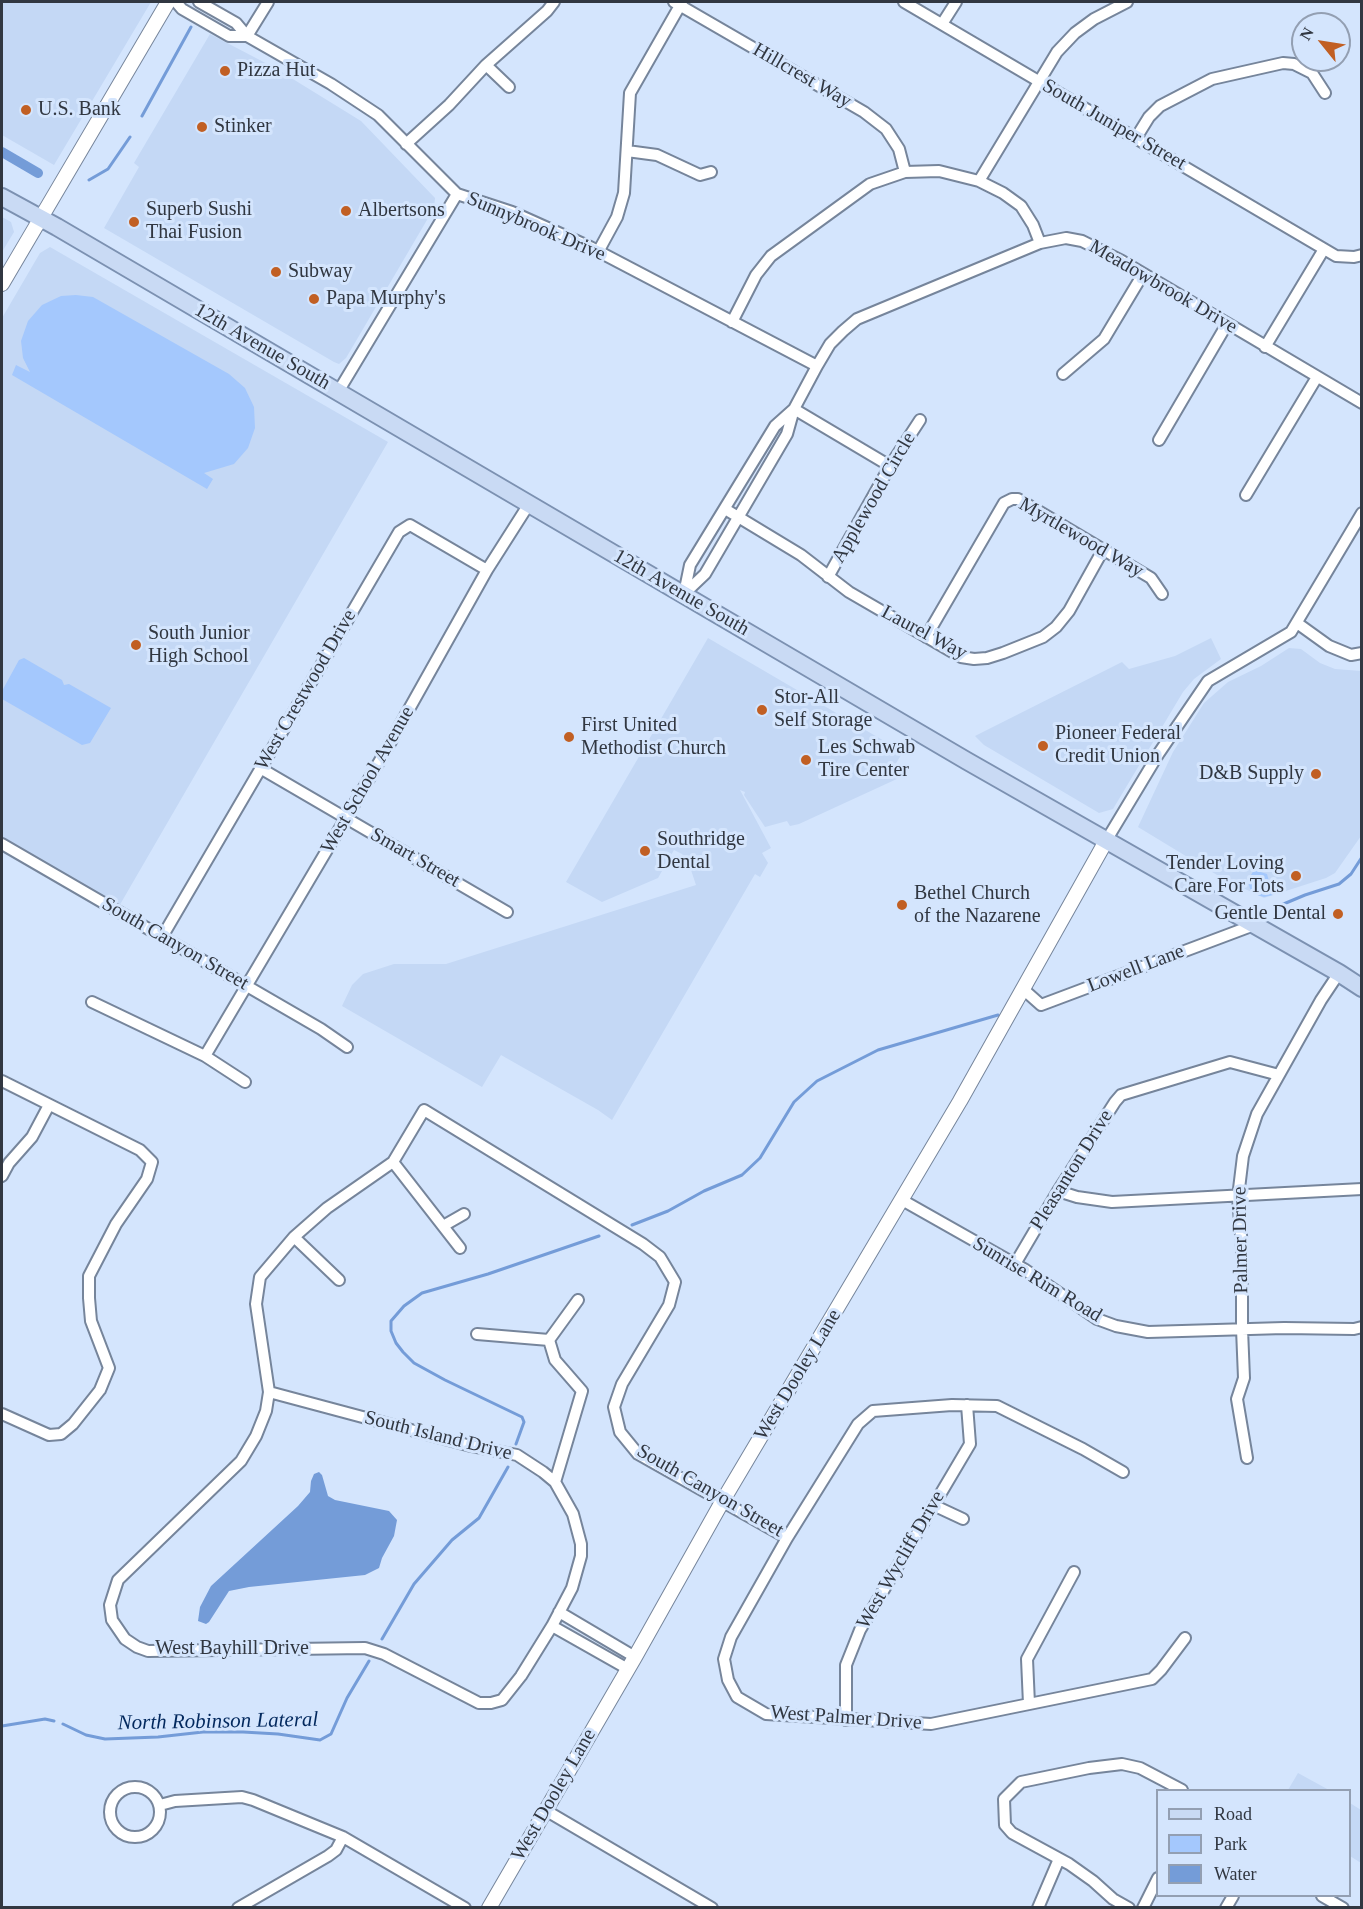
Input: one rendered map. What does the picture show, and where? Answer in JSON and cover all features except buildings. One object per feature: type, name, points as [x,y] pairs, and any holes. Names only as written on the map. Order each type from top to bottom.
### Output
[{"type":"main road","name":"12th Avenue South","points":[[2,197],[1362,988]]},
{"type":"street","points":[[2,284],[168,2]]},
{"type":"street","name":"Sunnybrook Drive","points":[[176,2],[182,9],[229,36],[247,36]]},
{"type":"street","name":"Sunnybrook Drive","points":[[199,2],[236,23],[247,36],[331,84],[378,115],[457,194],[512,212],[598,252],[817,366]]},
{"type":"street","points":[[247,36],[268,2]]},
{"type":"street","points":[[405,144],[449,105],[486,66],[554,2]]},
{"type":"street","name":"South Juniper Street","points":[[904,2],[1336,256],[1362,255]]},
{"type":"street","points":[[942,24],[956,2]]},
{"type":"street","points":[[979,181],[1057,52],[1075,33],[1127,2]]},
{"type":"street","points":[[598,252],[617,217],[622,202],[630,93],[679,3]]},
{"type":"street","name":"Hillcrest Way","points":[[679,3],[864,112],[886,129],[899,149],[905,172]]},
{"type":"street","points":[[1136,138],[1149,117],[1160,106],[1212,79],[1283,63],[1294,64],[1312,73],[1325,93]]},
{"type":"street","points":[[486,66],[509,87]]},
{"type":"street","points":[[627,151],[657,155],[700,175],[711,172]]},
{"type":"street","points":[[732,322],[756,274],[771,256],[870,184],[905,172],[939,171],[979,181],[1003,193],[1021,207],[1033,225],[1040,243]]},
{"type":"street","points":[[338,392],[457,194]]},
{"type":"street","name":"Meadowbrook Drive","points":[[684,594],[705,574],[787,434],[795,409],[830,344],[857,319],[1040,243],[1065,238],[1082,241],[1143,274],[1362,403]]},
{"type":"street","points":[[1265,347],[1324,249]]},
{"type":"street","points":[[1063,374],[1104,339],[1143,274]]},
{"type":"street","points":[[1159,440],[1227,324]]},
{"type":"street","points":[[1246,495],[1317,377]]},
{"type":"street","points":[[795,409],[890,466]]},
{"type":"street","name":"Meadowbrook Drive","points":[[684,594],[690,565],[775,426],[795,409]]},
{"type":"street","name":"Applewood Circle","points":[[828,577],[890,466],[920,420]]},
{"type":"street","name":"Myrtlewood Way","points":[[926,638],[1004,503],[1012,498],[1151,578],[1162,594]]},
{"type":"street","name":"West School Avenue","points":[[205,1056],[386,752],[487,570],[529,504]]},
{"type":"street","name":"Laurel Way","points":[[725,509],[801,555],[849,592],[961,657],[974,659],[987,658],[1043,637],[1056,627],[1069,611],[1103,550]]},
{"type":"street","points":[[1106,841],[1159,753],[1208,681],[1291,633],[1362,513]]},
{"type":"street","name":"West Crestwood Drive","points":[[162,937],[399,532],[410,525],[487,570]]},
{"type":"street","points":[[1297,623],[1329,646],[1351,654],[1362,653]]},
{"type":"street","name":"Smart Street","points":[[260,768],[507,912]]},
{"type":"street","name":"West Dooley Lane","points":[[489,1908],[632,1663],[722,1502],[960,1101],[1106,841]]},
{"type":"street","name":"South Canyon Street","points":[[2,844],[246,985],[347,1047]]},
{"type":"street","name":"Lowell Lane","points":[[1023,989],[1041,1005],[1254,925]]},
{"type":"street","name":"Palmer Drive","points":[[1247,1458],[1237,1400],[1244,1378],[1242,1248],[1238,1197],[1246,1143],[1257,1114],[1321,1000],[1339,973]]},
{"type":"street","points":[[92,1002],[205,1056],[245,1082]]},
{"type":"street","name":"Pleasanton Drive","points":[[1015,1264],[1058,1191],[1121,1095],[1230,1062],[1279,1075]]},
{"type":"street","points":[[2,1081],[140,1150],[152,1162],[147,1179],[116,1224],[90,1276],[88,1298],[91,1321],[109,1368],[100,1390],[62,1434],[49,1435],[2,1414]]},
{"type":"street","points":[[2,1176],[32,1137],[49,1105]]},
{"type":"street","name":"South Canyon Street","points":[[424,1110],[643,1244],[660,1257],[675,1282],[669,1305],[622,1384],[614,1407],[620,1432],[638,1454],[787,1538],[858,1424],[873,1411],[967,1405],[997,1406],[1083,1449],[1123,1472]]},
{"type":"street","name":"West Bayhill Drive","points":[[424,1110],[393,1162],[327,1208],[294,1237],[260,1277],[256,1304],[269,1392],[266,1411],[256,1436],[241,1461],[118,1580],[110,1605],[112,1620],[125,1639],[148,1651],[365,1648],[384,1654],[479,1703],[502,1700],[521,1676],[552,1626]]},
{"type":"street","points":[[393,1162],[460,1248]]},
{"type":"street","points":[[1058,1191],[1077,1197],[1112,1202],[1362,1189]]},
{"type":"street","name":"Sunrise Rim Road","points":[[902,1200],[1015,1264],[1097,1319],[1116,1326],[1148,1332],[1354,1329],[1362,1327]]},
{"type":"street","points":[[443,1226],[464,1214]]},
{"type":"street","points":[[294,1237],[339,1280]]},
{"type":"street","points":[[549,1340],[578,1300]]},
{"type":"street","points":[[477,1334],[549,1340]]},
{"type":"street","points":[[549,1340],[555,1360],[582,1391],[555,1482]]},
{"type":"street","name":"South Island Drive","points":[[269,1392],[471,1446],[518,1455],[543,1472],[555,1482],[573,1514],[581,1556],[572,1588],[552,1626]]},
{"type":"street","name":"West Wycliff Drive","points":[[846,1720],[846,1665],[860,1630],[970,1444],[967,1405]]},
{"type":"street","points":[[933,1505],[963,1519]]},
{"type":"street","name":"West Palmer Drive","points":[[787,1538],[731,1637],[724,1659],[728,1680],[737,1697],[766,1714],[931,1725],[1152,1679],[1185,1638]]},
{"type":"street","points":[[1029,1704],[1027,1659],[1074,1572]]},
{"type":"street","points":[[559,1612],[632,1663]]},
{"type":"street","points":[[552,1626],[632,1663]]},
{"type":"street","points":[[1129,1908],[1113,1899],[1093,1881],[1059,1859],[1012,1833],[1005,1826],[1005,1798],[1021,1782],[1077,1770],[1122,1764],[1140,1768],[1179,1789]]},
{"type":"street","points":[[128,1788],[144,1788],[151,1792],[160,1805],[159,1823],[146,1835],[129,1837],[121,1834],[111,1820],[110,1811],[115,1797],[128,1788]]},
{"type":"street","points":[[160,1805],[174,1801],[242,1797],[253,1800],[343,1837],[465,1908]]},
{"type":"street","points":[[545,1810],[712,1908]]},
{"type":"street","points":[[238,1908],[328,1856],[336,1850],[343,1837]]},
{"type":"street","points":[[1038,1908],[1059,1859]]},
{"type":"street","points":[[1143,1908],[1156,1882]]},
{"type":"street","points":[[1324,1897],[1340,1907]]},
{"type":"shaded area","points":[[2,2],[151,2],[54,165],[2,135]]},
{"type":"shaded area","points":[[210,34],[275,68],[361,121],[435,198],[434,208],[346,358],[339,364],[104,228],[139,167],[134,163]]},
{"type":"shaded area","points":[[2,217],[11,222],[14,232],[2,252]]},
{"type":"shaded area","name":"South Junior High School","points":[[50,247],[388,442],[118,908],[2,841],[2,318],[40,253]]},
{"type":"shaded area","points":[[708,638],[903,752],[893,768],[899,778],[790,826],[787,821],[765,827],[744,795],[745,792],[740,790],[771,848],[762,853],[768,863],[760,877],[755,874],[612,1120],[501,1055],[482,1087],[342,1006],[352,985],[363,974],[394,964],[446,964],[696,885],[688,861],[674,850],[658,878],[602,902],[566,882]]},
{"type":"shaded area","points":[[1211,638],[1221,659],[1194,679],[1183,692],[1113,809],[1099,813],[984,745],[975,736],[1122,662],[1129,669],[1175,656]]},
{"type":"shaded area","points":[[1289,648],[1301,649],[1320,663],[1335,669],[1361,671],[1361,836],[1335,873],[1264,898],[1222,878],[1138,827],[1173,752],[1204,703],[1228,682],[1261,666]]},
{"type":"shaded area","points":[[1298,1773],[1327,1789],[1289,1789]]},
{"type":"shaded area","points":[[1351,1804],[1361,1810],[1361,1863],[1351,1857]]},
{"type":"green space","points":[[61,296],[93,297],[229,374],[245,388],[254,407],[255,428],[248,448],[234,464],[204,473],[213,479],[207,489],[12,375],[16,365],[30,372],[23,358],[21,341],[28,321],[42,305]]},
{"type":"green space","points":[[24,658],[62,680],[64,685],[69,684],[111,708],[90,743],[82,745],[2,699],[2,691],[19,660]]},
{"type":"green space","points":[[1254,870],[1267,874],[1273,895],[1264,897],[1251,893],[1248,880]]},
{"type":"water","points":[[319,1472],[328,1496],[335,1500],[389,1511],[397,1520],[394,1536],[379,1568],[365,1575],[229,1591],[209,1622],[206,1624],[198,1621],[200,1607],[211,1586],[298,1506],[310,1492],[314,1474]]},
{"type":"waterway","points":[[142,116],[191,27]]},
{"type":"waterway","points":[[89,180],[108,169],[130,137]]},
{"type":"waterway","points":[[2,152],[38,173]]},
{"type":"waterway","name":"North Robinson Lateral","points":[[1274,908],[1339,884],[1351,874],[1362,857]]},
{"type":"waterway","name":"North Robinson Lateral","points":[[632,1225],[668,1211],[704,1191],[742,1175],[760,1158],[794,1102],[817,1081],[878,1050],[998,1015]]},
{"type":"waterway","name":"North Robinson Lateral","points":[[516,1444],[524,1422],[522,1417],[414,1363],[396,1343],[391,1331],[391,1321],[404,1306],[422,1293],[488,1274],[599,1236]]},
{"type":"waterway","name":"North Robinson Lateral","points":[[382,1639],[414,1584],[452,1540],[479,1518],[508,1467]]},
{"type":"waterway","name":"North Robinson Lateral","points":[[63,1724],[86,1735],[105,1739],[203,1732],[243,1732],[320,1740],[331,1734],[347,1698],[369,1661]]},
{"type":"waterway","name":"North Robinson Lateral","points":[[2,1726],[45,1719],[54,1721]]},
{"type":"place","name":"Pizza Hut","points":[[225,71]]},
{"type":"place","name":"U.S. Bank","points":[[26,110]]},
{"type":"place","name":"Stinker","points":[[202,127]]},
{"type":"place","name":"Albertsons","points":[[346,211]]},
{"type":"place","name":"Superb Sushi Thai Fusion","points":[[134,222]]},
{"type":"place","name":"Subway","points":[[276,272]]},
{"type":"place","name":"Papa Murphy's","points":[[314,299]]},
{"type":"place","name":"South Junior High School","points":[[136,645]]},
{"type":"place","name":"Stor-All Self Storage","points":[[762,710]]},
{"type":"place","name":"First United Methodist Church","points":[[569,737]]},
{"type":"place","name":"Pioneer Federal Credit Union","points":[[1043,746]]},
{"type":"place","name":"Les Schwab Tire Center","points":[[806,760]]},
{"type":"place","name":"D&B Supply","points":[[1316,774]]},
{"type":"place","name":"Southridge Dental","points":[[645,851]]},
{"type":"place","name":"Tender Loving Care For Tots","points":[[1296,876]]},
{"type":"place","name":"Bethel Church of the Nazarene","points":[[902,905]]},
{"type":"place","name":"Gentle Dental","points":[[1338,914]]}]
